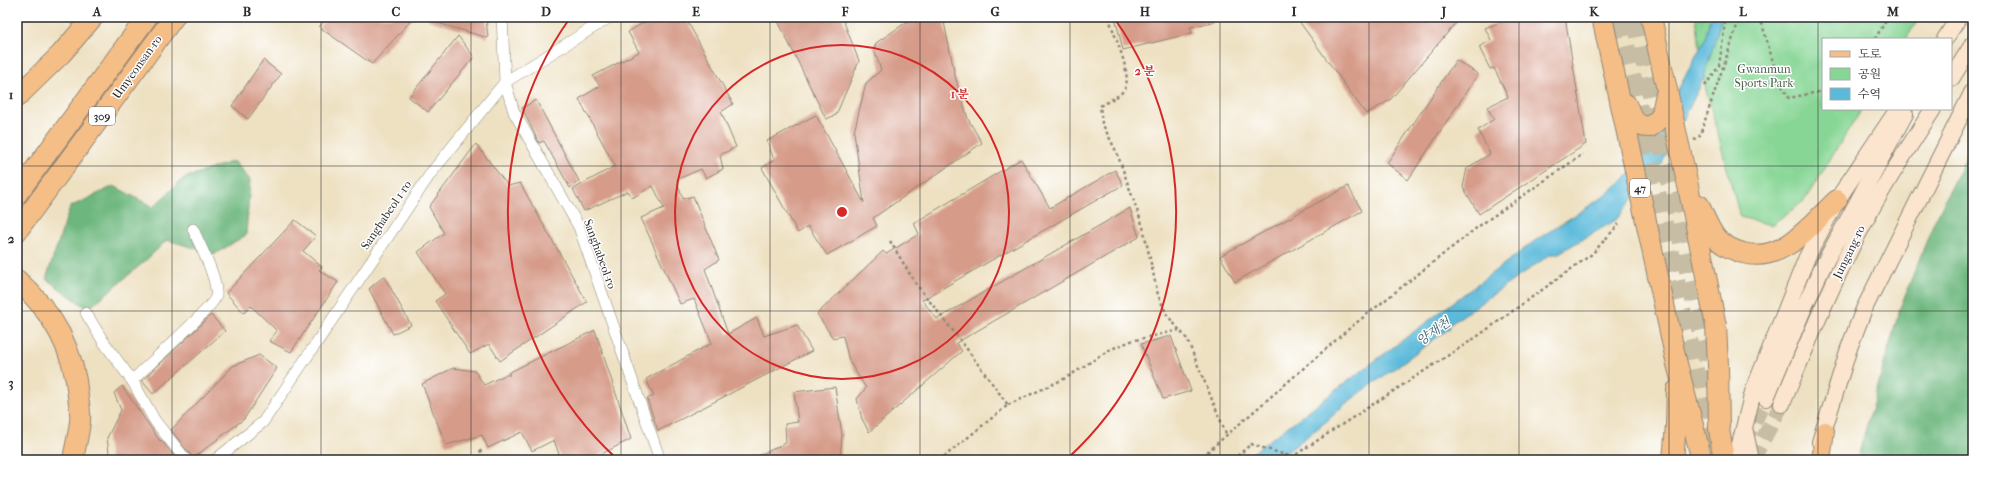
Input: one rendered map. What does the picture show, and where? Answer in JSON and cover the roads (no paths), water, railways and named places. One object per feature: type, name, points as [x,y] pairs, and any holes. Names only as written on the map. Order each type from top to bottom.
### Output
[{"type":"highway","points":[[17,97],[61,54],[93,17]]},
{"type":"highway","name":"Umyeonsan-ro","points":[[18,193],[147,17]]},
{"type":"highway","name":"Umyeonsan-ro","points":[[17,231],[174,17]]},
{"type":"highway","name":"47","points":[[1602,17],[1676,360],[1676,424],[1673,460]]},
{"type":"highway","points":[[1651,17],[1688,186],[1716,326],[1719,429],[1724,460]]},
{"type":"highway","points":[[1617,84],[1635,122],[1646,127],[1653,126],[1660,119],[1667,89]]},
{"type":"highway","points":[[1688,186],[1716,238],[1731,249],[1746,254],[1762,254],[1784,247],[1801,235],[1837,200]]},
{"type":"highway","points":[[17,280],[34,295],[51,317],[64,338],[77,379],[80,420],[73,460]]},
{"type":"highway","points":[[1676,360],[1702,460]]},
{"type":"main road","points":[[1821,460],[1825,431]]},
{"type":"street","name":"Sanghabeol-ro","points":[[502,17],[505,82],[514,112],[579,227],[660,460]]},
{"type":"street","name":"Sanghabeol 1-ro","points":[[215,460],[263,422],[430,173],[505,82],[610,17]]},
{"type":"street","points":[[1946,38],[1959,17]]},
{"type":"street","points":[[1952,77],[1973,44]]},
{"type":"street","points":[[1813,460],[1825,431],[1849,348],[1864,309],[1973,90]]},
{"type":"street","points":[[1736,460],[1743,426],[1753,392],[1807,257],[1837,200],[1897,110]]},
{"type":"street","name":"Jungang-ro","points":[[1766,398],[1804,306],[1823,266],[1907,110]]},
{"type":"street","name":"Jungang-ro","points":[[1782,404],[1831,290],[1865,220],[1932,110]]},
{"type":"street","points":[[132,381],[212,305],[216,297],[215,284],[193,230]]},
{"type":"street","points":[[86,313],[103,341],[132,381],[155,421],[186,460]]},
{"type":"street","points":[[1743,426],[1751,460]]},
{"type":"water","name":"양재천","points":[[1710,17],[1722,17],[1703,80],[1661,165],[1616,220],[1557,254],[1551,254],[1449,325],[1450,328],[1345,404],[1328,420],[1277,460],[1245,460],[1536,240],[1603,197],[1636,169],[1705,39]]},
{"type":"tunnel","points":[[1619,17],[1713,460]]},
{"type":"tunnel","points":[[1636,17],[1713,386]]},
{"type":"tunnel","points":[[1743,443],[1766,398]]},
{"type":"tunnel","points":[[1752,460],[1782,404]]},
{"type":"park label","name":"Gwanmun Sports Park","points":[[1764,76]]}]
